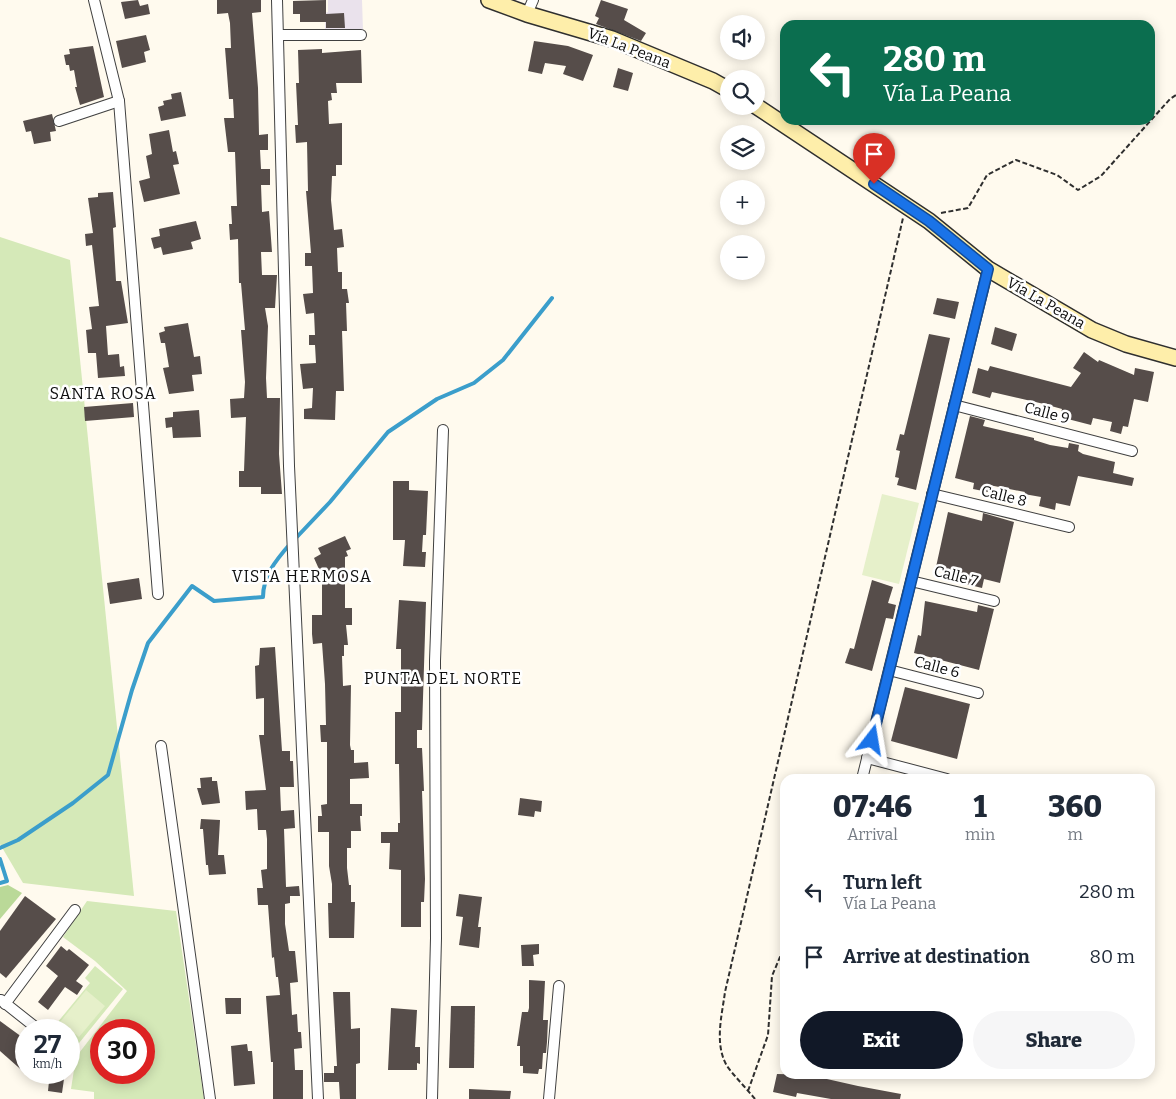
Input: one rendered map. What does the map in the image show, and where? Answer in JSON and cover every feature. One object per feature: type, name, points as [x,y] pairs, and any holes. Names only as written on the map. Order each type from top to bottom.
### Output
[{"type":"street","points":[[94,0],[119,101],[158,594]]},
{"type":"street","points":[[277,0],[289,466],[318,1099]]},
{"type":"street","name":"Vía La Peana","points":[[489,0],[530,7],[612,39],[720,85]]},
{"type":"street","points":[[279,36],[361,35]]},
{"type":"street","points":[[59,121],[119,101]]},
{"type":"street","name":"Vía La Peana","points":[[765,112],[780,122]]},
{"type":"street","name":"Vía La Peana","points":[[785,125],[929,221],[988,269],[1092,330],[1126,344],[1176,358]]},
{"type":"street","points":[[863,774],[988,269]]},
{"type":"street","name":"Calle 9","points":[[954,405],[1132,451]]},
{"type":"street","points":[[432,1099],[436,938],[435,661],[443,430]]},
{"type":"street","name":"Calle 8","points":[[932,494],[1069,527]]},
{"type":"street","name":"Calle 7","points":[[911,581],[994,601]]},
{"type":"street","name":"Calle 6","points":[[889,670],[978,693]]},
{"type":"street","points":[[161,746],[210,1099]]},
{"type":"street","points":[[867,758],[928,774]]},
{"type":"street","points":[[25,1019],[3,1002],[75,910]]},
{"type":"street","points":[[549,1099],[559,986]]},
{"type":"path","points":[[1155,116],[1176,94]]},
{"type":"path","points":[[929,221],[943,212],[968,208],[987,175],[1016,160],[1057,175],[1078,190],[1101,176],[1147,125]]},
{"type":"path","points":[[755,1099],[722,1056],[719,1041],[725,992],[906,205]]},
{"type":"path","points":[[748,1091],[768,1036],[772,976],[780,957]]},
{"type":"shaded area","points":[[328,0],[362,0],[363,31],[325,32],[325,13],[328,12]]},
{"type":"green space","points":[[0,237],[70,260],[134,896],[23,883],[0,844]]},
{"type":"green space","points":[[882,494],[919,503],[899,584],[862,575]]},
{"type":"green space","points":[[8,885],[22,893],[0,919],[0,887]]},
{"type":"green space","points":[[87,901],[176,911],[204,1099],[94,1099],[94,1092],[71,1089],[72,1084],[80,1084],[80,1052],[90,1039],[90,1084],[155,1084],[155,1019],[105,1019],[127,991],[95,961],[63,937]]},
{"type":"green space","points":[[95,966],[123,989],[99,1019],[90,1019],[90,1030],[80,1042],[80,1019],[60,1019],[90,983],[85,978]]},
{"type":"green space","points":[[86,990],[105,1006],[94,1019],[90,1019],[90,1024],[80,1036],[80,1019],[62,1019]]},
{"type":"building","points":[[138,0],[140,6],[148,4],[150,14],[125,19],[121,2]]},
{"type":"building","points":[[217,0],[261,0],[261,12],[252,13],[258,88],[259,135],[268,134],[268,150],[260,150],[261,169],[270,169],[270,185],[261,185],[262,212],[269,211],[272,252],[261,252],[262,275],[277,275],[275,308],[265,308],[268,326],[266,378],[267,398],[280,398],[279,454],[282,494],[261,494],[261,487],[239,487],[239,471],[244,471],[246,417],[231,418],[230,399],[244,398],[245,382],[241,330],[245,330],[241,283],[239,283],[238,239],[230,240],[229,224],[232,224],[231,206],[237,206],[235,152],[228,152],[224,118],[234,118],[233,99],[229,99],[225,48],[231,48],[230,23],[228,13],[217,14]]},
{"type":"building","points":[[326,0],[326,14],[344,13],[345,28],[326,28],[326,22],[300,22],[300,14],[293,14],[293,1]]},
{"type":"building","points":[[601,0],[628,9],[624,20],[646,33],[641,41],[596,24],[599,18],[595,16]]},
{"type":"building","points":[[146,35],[150,50],[144,52],[146,62],[122,68],[116,41]]},
{"type":"building","points":[[534,41],[568,46],[593,55],[583,81],[563,74],[566,66],[545,63],[542,74],[528,71]]},
{"type":"building","points":[[93,46],[104,97],[80,105],[75,87],[77,87],[74,70],[70,71],[69,65],[66,65],[64,55],[70,54],[69,49]]},
{"type":"building","points":[[322,49],[322,53],[361,50],[362,83],[336,83],[337,93],[331,93],[332,100],[328,101],[329,124],[342,123],[342,165],[336,165],[336,176],[332,176],[331,200],[334,230],[342,229],[344,247],[337,248],[338,272],[342,272],[342,289],[347,289],[349,303],[346,303],[347,331],[342,331],[344,391],[336,391],[335,420],[304,419],[304,409],[312,408],[313,388],[303,389],[300,364],[316,363],[315,345],[309,345],[309,335],[315,335],[314,313],[306,314],[303,294],[313,293],[312,266],[305,266],[305,253],[311,253],[306,191],[308,191],[307,142],[296,143],[295,125],[298,125],[296,83],[299,83],[298,50]]},
{"type":"building","points":[[618,68],[633,73],[628,91],[613,87]]},
{"type":"building","points":[[181,92],[186,116],[161,121],[158,107],[164,105],[163,101],[172,99],[171,94]]},
{"type":"building","points":[[52,114],[56,131],[50,132],[51,141],[34,144],[31,131],[26,132],[23,121]]},
{"type":"building","points":[[169,130],[173,152],[176,151],[179,164],[173,165],[180,194],[144,202],[139,181],[150,178],[146,156],[152,154],[149,134]]},
{"type":"building","points":[[113,192],[116,227],[113,228],[116,281],[121,281],[128,323],[106,326],[108,355],[119,354],[120,367],[124,366],[125,376],[98,378],[96,353],[88,353],[86,330],[92,329],[89,307],[99,306],[92,245],[86,246],[85,234],[93,233],[88,198],[98,197],[98,193]]},
{"type":"building","points":[[196,221],[201,239],[191,242],[193,249],[163,255],[161,247],[154,249],[151,238],[160,236],[159,229]]},
{"type":"building","points":[[937,298],[959,302],[955,319],[933,314]]},
{"type":"building","points":[[188,323],[194,357],[200,356],[202,374],[192,375],[194,391],[169,394],[163,368],[169,367],[165,343],[161,343],[159,333],[165,331],[164,327]]},
{"type":"building","points":[[995,327],[1017,334],[1012,351],[991,344]]},
{"type":"building","points":[[929,334],[950,338],[916,490],[897,485],[899,478],[895,477],[900,451],[896,450],[900,434],[904,435]]},
{"type":"building","points":[[1084,352],[1098,362],[1099,360],[1134,375],[1135,368],[1154,372],[1148,402],[1134,399],[1128,427],[1123,426],[1121,434],[1110,431],[1112,422],[1093,418],[1091,425],[1060,417],[1062,409],[1044,404],[992,392],[990,398],[972,393],[978,368],[988,371],[990,366],[1071,387],[1081,373],[1073,368]]},
{"type":"building","points":[[133,403],[134,417],[85,421],[84,407]]},
{"type":"building","points":[[199,410],[201,437],[173,438],[172,427],[166,428],[165,418],[173,417],[173,412]]},
{"type":"building","points":[[970,416],[985,420],[983,426],[1034,438],[1034,440],[1050,445],[1068,448],[1069,443],[1079,445],[1078,451],[1083,454],[1115,462],[1113,473],[1134,478],[1132,486],[1078,476],[1070,506],[1056,503],[1055,510],[1039,506],[1041,497],[1024,494],[1025,492],[989,485],[988,492],[973,489],[974,483],[955,478]]},
{"type":"building","points":[[393,481],[409,481],[409,490],[428,491],[426,535],[423,535],[422,552],[426,552],[425,567],[403,566],[405,540],[393,540]]},
{"type":"building","points":[[948,512],[982,521],[983,513],[1014,522],[1000,583],[984,579],[982,588],[966,584],[968,575],[936,567]]},
{"type":"building","points":[[345,536],[351,549],[346,551],[348,556],[345,557],[345,608],[352,608],[352,625],[346,625],[348,645],[344,645],[344,656],[342,656],[343,686],[351,685],[350,745],[351,750],[354,750],[354,763],[368,762],[369,778],[350,779],[350,804],[362,804],[362,816],[360,816],[361,831],[351,831],[351,848],[347,848],[351,902],[355,902],[354,938],[329,938],[328,903],[332,903],[332,884],[329,866],[329,832],[318,832],[318,816],[322,816],[321,805],[327,804],[327,742],[321,742],[320,725],[326,725],[325,684],[322,643],[313,644],[312,634],[312,615],[322,615],[322,576],[314,558],[321,554],[318,548]]},
{"type":"building","points":[[139,578],[142,599],[110,604],[107,583]]},
{"type":"building","points":[[872,580],[893,587],[888,603],[896,605],[893,619],[886,618],[872,671],[845,663],[850,648],[854,649]]},
{"type":"building","points":[[399,600],[426,602],[422,730],[417,730],[417,748],[422,748],[424,791],[422,791],[425,879],[424,902],[421,902],[421,927],[401,927],[401,870],[389,869],[390,843],[381,843],[381,832],[398,832],[398,823],[400,823],[399,764],[395,764],[395,712],[401,712],[401,649],[396,649]]},
{"type":"building","points":[[925,601],[977,612],[978,605],[994,609],[979,670],[914,653],[918,635],[921,636]]},
{"type":"building","points":[[275,647],[282,751],[290,751],[290,761],[293,761],[294,787],[280,787],[281,811],[294,810],[295,828],[284,829],[286,887],[299,886],[300,896],[290,896],[290,903],[285,904],[285,924],[289,951],[295,951],[298,982],[290,983],[292,1015],[297,1014],[298,1032],[301,1032],[302,1048],[294,1049],[295,1070],[303,1070],[303,1099],[273,1099],[273,1062],[271,1062],[266,996],[280,995],[274,957],[272,958],[268,905],[258,905],[257,888],[263,888],[261,870],[267,869],[267,839],[266,830],[258,830],[257,809],[246,810],[245,791],[266,790],[259,735],[264,735],[264,698],[256,699],[255,666],[259,665],[260,648]]},
{"type":"building","points":[[905,687],[970,704],[957,759],[891,741]]},
{"type":"building","points":[[212,777],[212,781],[217,781],[220,803],[202,805],[197,788],[201,788],[200,778]]},
{"type":"building","points":[[520,798],[542,801],[541,812],[535,811],[534,817],[518,815]]},
{"type":"building","points":[[201,819],[220,820],[218,855],[224,855],[226,874],[209,875],[208,865],[206,865],[203,829],[200,829]]},
{"type":"building","points":[[459,894],[482,897],[478,927],[481,927],[479,948],[459,945],[463,917],[456,916]]},
{"type":"building","points":[[25,896],[56,919],[6,978],[0,973],[0,931]]},
{"type":"building","points":[[539,944],[539,954],[533,955],[534,966],[522,966],[521,945]]},
{"type":"building","points":[[61,946],[67,951],[69,949],[89,965],[76,981],[83,986],[77,995],[65,987],[48,1010],[38,1002],[58,976],[46,966]]},
{"type":"building","points":[[529,980],[545,981],[543,1020],[548,1020],[547,1042],[546,1053],[543,1053],[542,1069],[539,1069],[538,1074],[523,1073],[523,1066],[520,1066],[520,1046],[517,1046],[522,1012],[528,1012],[529,1008]]},
{"type":"building","points":[[333,992],[350,992],[351,1029],[360,1028],[360,1063],[356,1064],[356,1099],[340,1099],[339,1082],[324,1082],[324,1073],[334,1073],[334,1066],[337,1066]]},
{"type":"building","points":[[225,998],[241,998],[241,1014],[226,1014]]},
{"type":"building","points":[[451,1006],[475,1006],[474,1068],[449,1068]]},
{"type":"building","points":[[391,1008],[417,1010],[415,1047],[420,1047],[420,1064],[417,1063],[417,1070],[388,1070]]},
{"type":"building","points":[[0,1021],[15,1032],[15,1064],[0,1051]]},
{"type":"building","points":[[247,1044],[248,1051],[252,1051],[255,1084],[234,1086],[231,1046]]},
{"type":"building","points":[[777,1074],[780,1074],[780,1079],[827,1079],[901,1094],[900,1099],[831,1099],[797,1093],[796,1097],[773,1092]]},
{"type":"building","points":[[49,1084],[63,1084],[62,1093],[48,1091]]},
{"type":"building","points":[[469,1089],[511,1091],[510,1099],[469,1099]]},
{"type":"waterway","points":[[295,539],[330,502],[388,432],[437,399],[474,383],[503,360],[552,298]]},
{"type":"waterway","points":[[0,848],[18,840],[73,803],[108,775],[132,690],[148,643],[192,586],[214,601],[263,597],[268,575],[275,562],[290,544]]},
{"type":"waterway","points":[[0,859],[7,881],[0,883]]},
{"type":"district","name":"SANTA ROSA","points":[[103,393]]},
{"type":"district","name":"VISTA HERMOSA","points":[[302,576]]},
{"type":"district","name":"PUNTA DEL NORTE","points":[[443,678]]},
{"type":"route","points":[[872,740],[988,269],[929,221],[874,184]]}]
